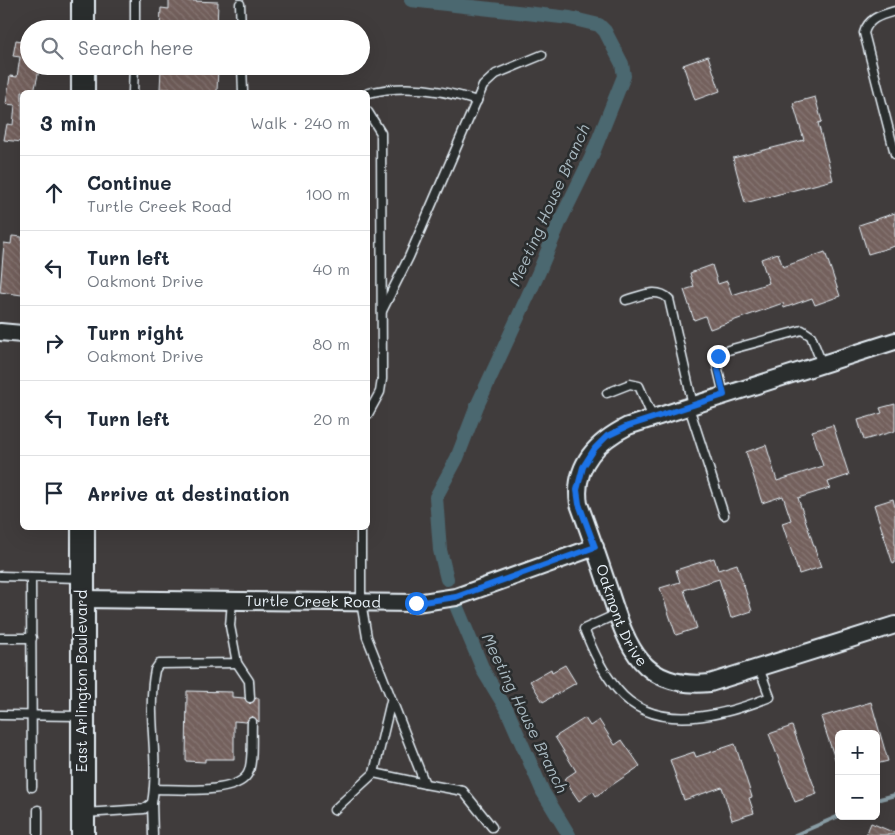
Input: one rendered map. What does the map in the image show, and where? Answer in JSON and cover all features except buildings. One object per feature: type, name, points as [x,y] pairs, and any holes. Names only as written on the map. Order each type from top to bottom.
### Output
[{"type":"main road","points":[[83,0],[83,20]]},
{"type":"main road","points":[[83,75],[83,90]]},
{"type":"main road","name":"East Arlington Boulevard","points":[[83,530],[83,824]]},
{"type":"street","points":[[0,332],[20,334]]},
{"type":"street","name":"Oakmont Drive","points":[[895,341],[628,426],[607,436],[595,448],[583,467],[577,490],[579,504],[625,638],[644,665],[663,679],[688,685],[710,683],[895,625]]},
{"type":"street","name":"Turtle Creek Road","points":[[82,589],[232,601],[416,603],[456,597],[595,547]]},
{"type":"lane","points":[[135,0],[135,20]]},
{"type":"lane","points":[[240,4],[241,20]]},
{"type":"lane","points":[[895,11],[872,19],[866,25],[864,33],[895,154]]},
{"type":"lane","points":[[382,311],[409,257],[483,86],[496,74],[542,55]]},
{"type":"lane","points":[[133,90],[134,75]]},
{"type":"lane","points":[[242,75],[242,90]]},
{"type":"lane","points":[[370,93],[401,87],[454,93],[477,101]]},
{"type":"lane","points":[[370,115],[381,133],[382,311],[382,379],[380,392],[370,410]]},
{"type":"lane","points":[[626,300],[657,292],[663,293],[669,299],[691,406],[724,515]]},
{"type":"lane","points":[[724,395],[716,361],[721,352],[802,330],[811,336],[822,364]]},
{"type":"lane","points":[[607,393],[630,384],[639,386],[653,418]]},
{"type":"lane","points":[[362,530],[362,602],[367,637],[425,784]]},
{"type":"lane","points":[[0,576],[31,577],[82,589]]},
{"type":"lane","points":[[31,577],[32,787]]},
{"type":"lane","points":[[232,601],[230,626],[237,663],[249,681],[250,698]]},
{"type":"lane","points":[[617,614],[584,629],[599,664],[618,691],[645,712],[685,719],[743,708],[770,697],[759,668]]},
{"type":"lane","points":[[0,638],[32,638]]},
{"type":"lane","points":[[153,835],[153,687],[159,664],[237,663]]},
{"type":"lane","points":[[334,810],[374,774],[391,701]]},
{"type":"lane","points":[[0,714],[83,716]]},
{"type":"lane","points":[[154,789],[228,787],[240,783],[248,774],[252,722]]},
{"type":"lane","points":[[374,774],[463,791],[492,827]]},
{"type":"lane","points":[[83,824],[144,808],[152,803]]},
{"type":"lane","points":[[38,810],[38,835]]},
{"type":"waterway","name":"Meeting House Branch","points":[[411,0],[570,18],[599,25],[605,31],[622,64],[624,76],[591,158],[560,221],[538,274],[477,406],[457,458],[436,497],[440,550],[447,579]]},
{"type":"waterway","name":"Meeting House Branch","points":[[455,603],[484,672],[507,710],[543,792],[569,835]]},
{"type":"waterway","name":"Meeting House Branch","points":[[880,799],[895,795]]},
{"type":"waterway","name":"Meeting House Branch","points":[[795,835],[835,818]]},
{"type":"route","points":[[416,603],[456,597],[595,547],[579,504],[577,490],[583,467],[595,448],[607,436],[628,426],[724,395],[716,361],[718,356]]}]
